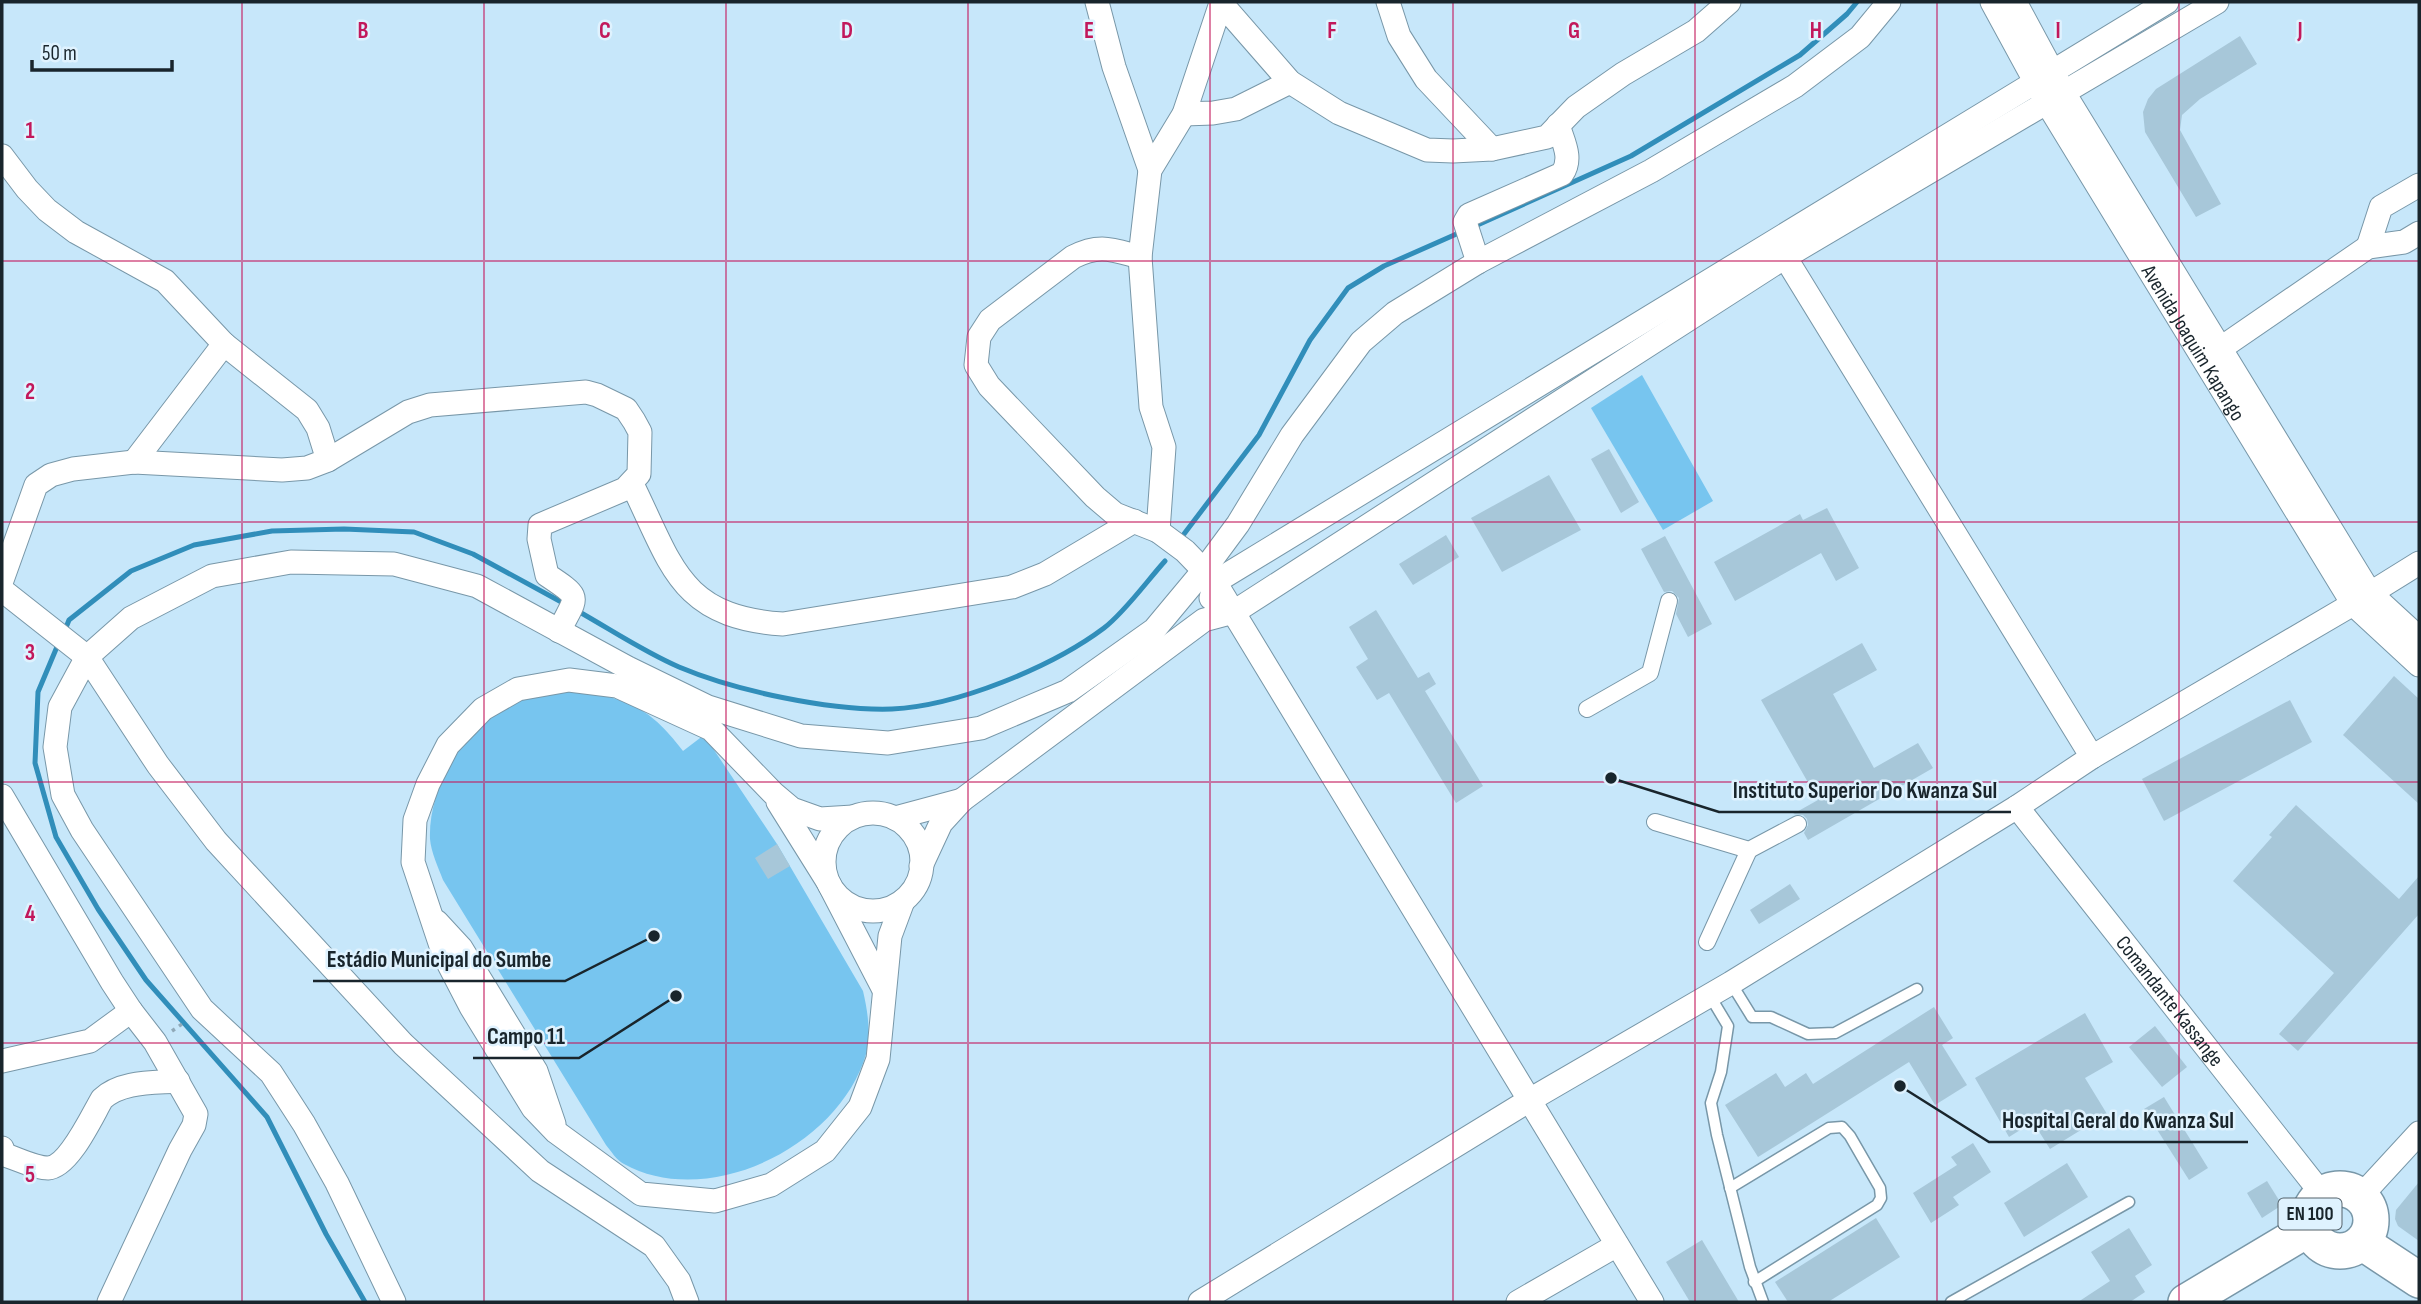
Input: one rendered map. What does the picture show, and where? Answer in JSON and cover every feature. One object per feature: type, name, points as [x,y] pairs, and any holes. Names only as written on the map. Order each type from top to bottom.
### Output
[{"type":"main road","name":"EN 100","points":[[2333,1189],[2348,1189],[2361,1196],[2371,1210],[2372,1227],[2363,1243],[2350,1251],[2335,1252],[2315,1237],[2309,1216],[2313,1205],[2322,1194],[2333,1189]]},
{"type":"main road","name":"EN 100","points":[[2186,1302],[2315,1237]]},
{"type":"main road","name":"EN 100","points":[[2228,1302],[2315,1237]]},
{"type":"main road","name":"EN 100","points":[[2363,1243],[2419,1280]]},
{"type":"street","points":[[1097,2],[1114,67],[1150,170]]},
{"type":"street","points":[[1388,2],[1399,36],[1426,79],[1492,149]]},
{"type":"street","points":[[1221,3],[1290,82],[1339,113],[1427,150],[1492,149],[1547,137],[1576,107],[1623,74],[1696,31],[1729,2]]},
{"type":"street","points":[[1204,620],[1210,576],[1238,524],[1292,435],[1362,342],[1395,313],[1476,259],[1651,171],[1795,86],[1860,37],[1889,2]]},
{"type":"street","name":"Avenida Joaquim Kapango","points":[[1992,2],[2045,77]]},
{"type":"street","name":"Avenida Joaquim Kapango","points":[[2015,2],[2056,98],[2362,599],[2419,665]]},
{"type":"street","points":[[394,1302],[337,1183],[271,1073],[202,1009],[82,830],[63,794],[55,747],[60,707],[80,652],[131,618],[212,576],[291,562],[394,564],[477,586],[566,619],[628,668],[708,707],[801,736],[888,743],[981,728],[1068,691],[1154,630],[1210,576],[2167,2]]},
{"type":"street","points":[[962,800],[895,818],[869,813],[820,819],[792,809],[711,729],[617,686],[569,680],[518,690],[483,709],[448,745],[428,784],[415,820],[413,862],[430,915],[461,948],[536,1072],[556,1132],[641,1194],[715,1201],[771,1185],[825,1151],[860,1108],[878,1059],[890,936],[903,901],[917,884],[921,866],[941,823],[962,800],[1204,620],[1234,612],[1785,257],[2217,2]]},
{"type":"street","points":[[1158,531],[1164,447],[1151,407],[1140,257],[1150,170],[1184,114],[1221,3]]},
{"type":"street","points":[[1184,114],[1236,109],[1290,82]]},
{"type":"street","points":[[1476,259],[1465,222],[1469,215],[1562,174],[1567,167],[1568,157],[1558,125]]},
{"type":"street","points":[[2,156],[47,210],[76,232],[165,281],[224,344],[307,410],[318,428],[328,460]]},
{"type":"street","points":[[2368,247],[2381,208],[2419,185]]},
{"type":"street","points":[[2213,354],[2368,247],[2404,242],[2419,233]]},
{"type":"street","points":[[1140,257],[1104,247],[1087,250],[1073,257],[990,320],[979,337],[976,365],[989,386],[1095,497],[1115,514],[1158,531],[1185,551],[1210,576],[1651,1302]]},
{"type":"street","points":[[1785,257],[2092,757]]},
{"type":"street","points":[[134,462],[224,344]]},
{"type":"street","points":[[2,580],[36,485],[51,475],[73,469],[134,462],[282,470],[307,468],[328,460],[408,412],[430,405],[586,392],[626,409],[635,421],[640,432],[639,474],[625,489],[540,524],[539,539],[547,575],[573,595],[566,619]]},
{"type":"street","points":[[632,484],[677,575],[706,604],[733,617],[783,624],[1012,587],[1045,574],[1134,521]]},
{"type":"street","points":[[1200,1302],[1528,1101],[1710,996],[2017,807],[2092,757],[2419,563]]},
{"type":"street","points":[[2,590],[80,652],[158,765],[216,841],[403,1044],[540,1171],[654,1246],[679,1281],[687,1302]]},
{"type":"street","name":"Avenida Joaquim Kapango","points":[[2362,599],[2419,638]]},
{"type":"street","points":[[1587,709],[1650,673],[1669,601]]},
{"type":"street","points":[[773,793],[837,896],[859,910],[874,912],[903,901]]},
{"type":"street","points":[[2,796],[131,1011],[155,1042],[196,1114],[194,1125],[109,1302]]},
{"type":"street","name":"Comandante Kassange","points":[[2017,807],[2322,1194]]},
{"type":"street","points":[[853,817],[832,834],[824,857],[828,883],[883,988]]},
{"type":"street","points":[[895,818],[909,829],[916,839],[921,866]]},
{"type":"street","points":[[1655,822],[1749,850]]},
{"type":"street","points":[[1707,942],[1749,850],[1798,824]]},
{"type":"street","points":[[2,1061],[90,1041],[131,1011]]},
{"type":"street","points":[[2,1148],[5,1155],[48,1168],[61,1164],[109,1093],[123,1087],[178,1080]]},
{"type":"street","points":[[2361,1196],[2419,1133]]},
{"type":"street","points":[[1518,1302],[1617,1245]]},
{"type":"lane","points":[[1731,983],[1752,1017],[1770,1017],[1808,1034],[1835,1033],[1917,989]]},
{"type":"lane","points":[[1710,996],[1728,1026],[1721,1072],[1711,1103],[1754,1282],[1763,1302]]},
{"type":"lane","points":[[1730,1188],[1829,1128],[1842,1127],[1880,1188],[1881,1198],[1877,1205],[1754,1282]]},
{"type":"lane","points":[[1951,1302],[2129,1202]]},
{"type":"path","points":[[172,1031],[193,1016]]},
{"type":"shaded area","points":[[1642,375],[1713,501],[1663,530],[1591,408]]},
{"type":"shaded area","points":[[566,689],[633,705],[658,722],[683,751],[704,735],[777,844],[863,991],[868,1046],[852,1087],[829,1116],[800,1141],[767,1161],[731,1174],[694,1179],[658,1176],[619,1161],[606,1145],[443,880],[430,839],[431,817],[436,796],[456,755],[470,736],[505,707],[529,696]]},
{"type":"building","points":[[2240,36],[2257,64],[2200,99],[2182,115],[2180,130],[2221,204],[2196,217],[2145,132],[2143,112],[2156,89]]},
{"type":"building","points":[[1609,449],[1639,502],[1621,513],[1591,459]]},
{"type":"building","points":[[1549,475],[1581,530],[1502,572],[1471,518]]},
{"type":"building","points":[[1827,508],[1859,568],[1836,581],[1821,553],[1735,601],[1714,562],[1800,514],[1803,520]]},
{"type":"building","points":[[1446,535],[1459,557],[1413,585],[1399,564]]},
{"type":"building","points":[[1665,536],[1712,624],[1688,637],[1676,614],[1679,598],[1672,591],[1664,592],[1641,549]]},
{"type":"building","points":[[1376,610],[1418,678],[1429,672],[1436,684],[1425,691],[1483,786],[1456,803],[1389,693],[1377,700],[1356,667],[1368,659],[1349,627]]},
{"type":"building","points":[[1862,643],[1877,670],[1833,694],[1874,768],[1918,743],[1933,768],[1808,840],[1804,833],[1808,825],[1807,819],[1803,815],[1793,814],[1818,800],[1761,700]]},
{"type":"building","points":[[2394,676],[2419,699],[2419,804],[2343,735]]},
{"type":"building","points":[[2290,700],[2312,742],[2164,821],[2142,779]]},
{"type":"building","points":[[2296,805],[2399,899],[2419,876],[2419,914],[2298,1051],[2279,1034],[2334,973],[2233,881]]},
{"type":"building","points":[[777,844],[790,866],[768,879],[755,858]]},
{"type":"building","points":[[1790,884],[1800,899],[1759,924],[1750,910]]},
{"type":"building","points":[[1934,1007],[1953,1038],[1942,1045],[1967,1085],[1935,1105],[1909,1062],[1758,1157],[1725,1105],[1776,1073],[1785,1087],[1806,1073],[1813,1084]]},
{"type":"building","points":[[2085,1013],[2113,1062],[2085,1078],[2107,1114],[2050,1149],[2033,1122],[2009,1137],[1975,1078]]},
{"type":"building","points":[[2155,1026],[2187,1067],[2162,1087],[2129,1047]]},
{"type":"building","points":[[2164,1097],[2208,1168],[2189,1180],[2144,1109]]},
{"type":"building","points":[[1973,1143],[1991,1172],[1953,1197],[1959,1205],[1931,1223],[1913,1193],[1957,1165],[1951,1157]]},
{"type":"building","points":[[2067,1163],[2088,1197],[2024,1237],[2004,1203]]},
{"type":"building","points":[[2267,1181],[2282,1205],[2262,1218],[2247,1193]]},
{"type":"building","points":[[2419,1182],[2419,1241],[2398,1226],[2395,1219],[2396,1210]]},
{"type":"building","points":[[1876,1218],[1900,1257],[1828,1302],[1788,1302],[1775,1282]]},
{"type":"building","points":[[2129,1228],[2152,1265],[2135,1276],[2145,1292],[2130,1302],[2078,1302],[2110,1281],[2091,1252]]},
{"type":"building","points":[[1702,1240],[1739,1302],[1690,1302],[1666,1262]]},
{"type":"waterway","points":[[1473,227],[1631,156],[1800,55],[1857,2]]},
{"type":"waterway","points":[[1184,534],[1259,435],[1310,340],[1348,288],[1384,266],[1461,232]]},
{"type":"waterway","points":[[65,630],[69,620],[131,571],[194,545],[272,531],[344,529],[414,532],[473,554],[565,604]]},
{"type":"waterway","points":[[576,610],[666,661],[702,676],[812,703],[892,709],[945,701],[974,692],[1058,657],[1112,622],[1165,561]]},
{"type":"waterway","points":[[59,642],[38,692],[35,763],[56,837],[98,909],[146,980],[267,1117],[326,1234],[365,1302]]},
{"type":"place","name":"Instituto Superior Do Kwanza Sul","points":[[1611,778]]},
{"type":"place","name":"Estádio Municipal do Sumbe","points":[[654,936]]},
{"type":"place","name":"Campo 11","points":[[676,996]]},
{"type":"place","name":"Hospital Geral do Kwanza Sul","points":[[1900,1086]]}]
